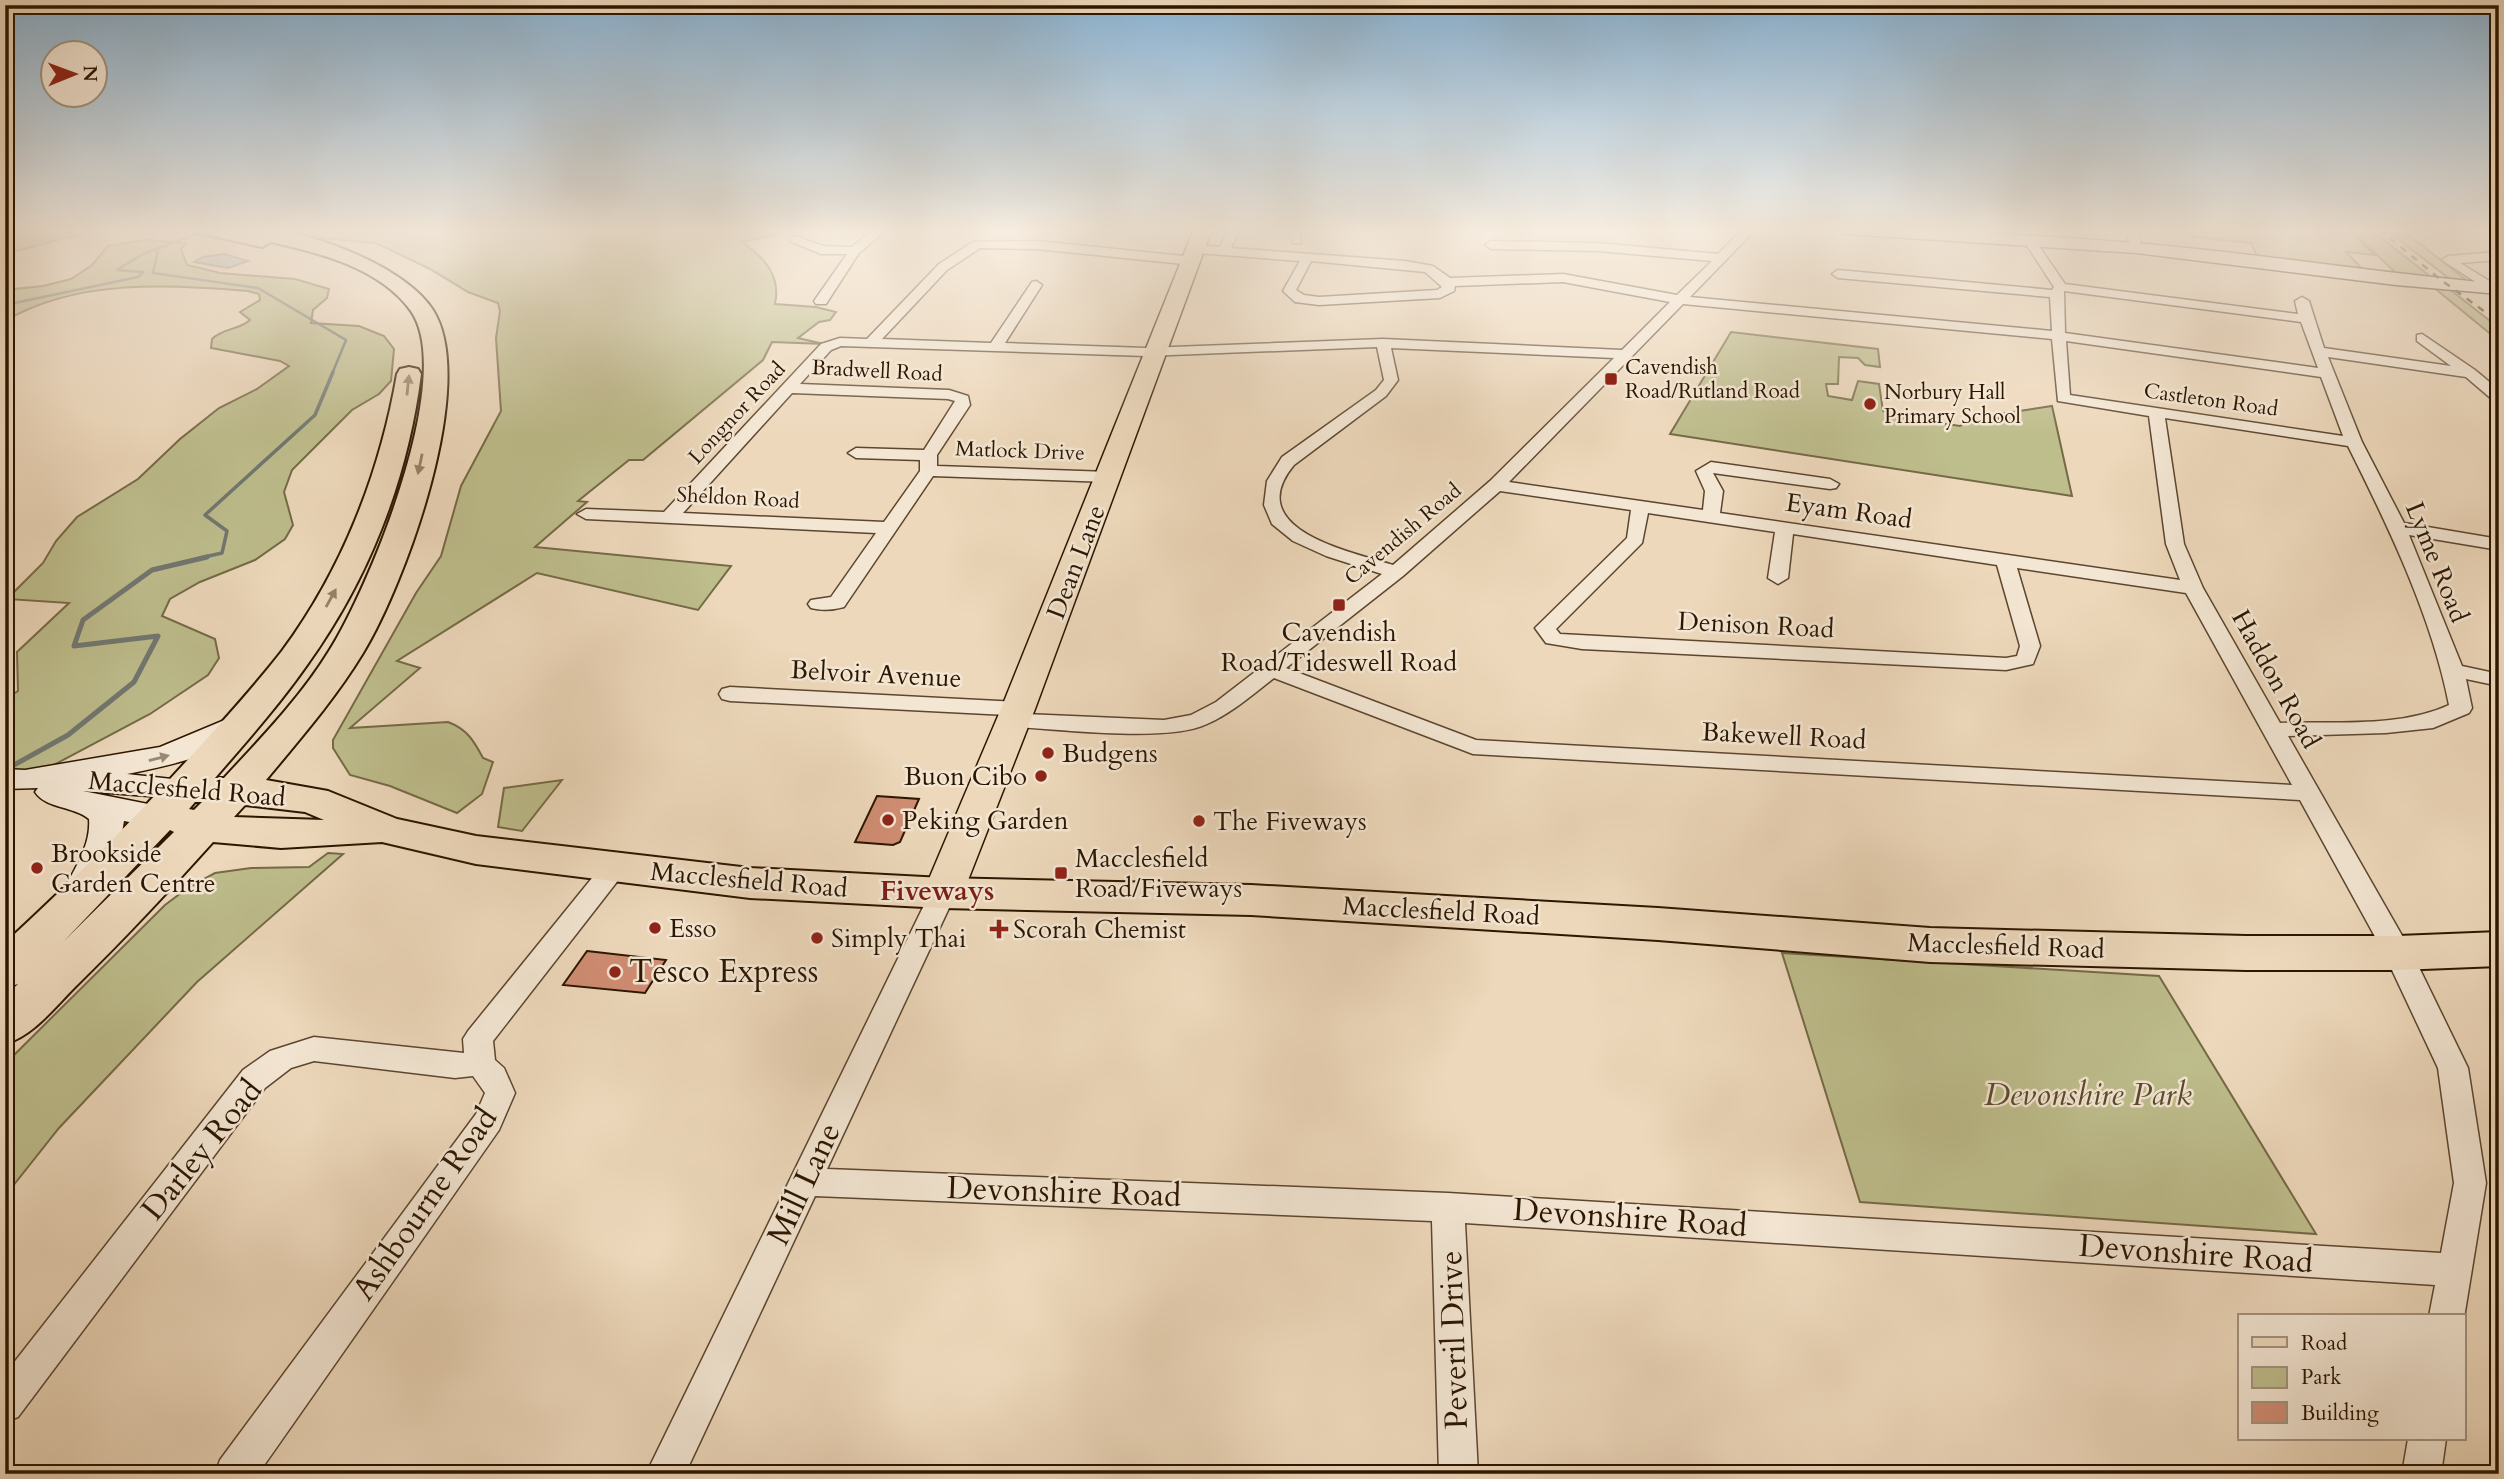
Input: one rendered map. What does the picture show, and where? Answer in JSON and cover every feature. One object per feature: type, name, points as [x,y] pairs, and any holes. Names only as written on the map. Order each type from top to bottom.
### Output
[{"type":"highway","points":[[5,1025],[88,949],[142,894],[199,805],[245,719],[296,655],[355,553],[375,509],[400,427],[408,386],[409,348],[404,329],[395,313],[381,298]]},
{"type":"highway","points":[[5,971],[73,906],[199,805],[298,716],[345,653],[384,574],[411,504],[430,412],[436,370],[435,344],[430,325],[411,298]]},
{"type":"highway","points":[[5,998],[86,921],[199,805],[254,741],[326,640],[384,574]]},
{"type":"highway","points":[[142,894],[210,857],[303,817],[290,767],[290,747],[298,716]]},
{"type":"highway","points":[[199,805],[341,823],[374,831]]},
{"type":"highway","name":"Macclesfield Road","points":[[199,805],[303,817],[328,835],[374,831],[476,850],[750,883],[943,893],[1251,900],[1658,924],[1930,945],[2246,953],[2398,953],[2499,948]]},
{"type":"main road","name":"Dean Lane","points":[[943,893],[1016,715],[1158,352],[1182,298]]},
{"type":"street","points":[[821,302],[824,298]]},
{"type":"street","points":[[871,343],[914,298]]},
{"type":"street","points":[[996,346],[1027,298]]},
{"type":"street","points":[[1298,298],[1366,298]]},
{"type":"street","points":[[1669,298],[2059,336],[2328,374]]},
{"type":"street","points":[[2058,298],[2059,336]]},
{"type":"street","name":"Lyme Road","points":[[2157,298],[2304,310],[2354,442],[2397,527],[2453,670],[2461,708],[2433,721],[2386,726],[2275,730]]},
{"type":"street","name":"Cavendish Road","points":[[1016,715],[1143,728],[1182,725],[1224,707],[1396,572],[1496,485],[1680,300]]},
{"type":"street","name":"Castleton Road","points":[[2059,336],[2063,398],[2354,442]]},
{"type":"street","points":[[2422,338],[2499,398]]},
{"type":"street","points":[[839,342],[1158,352],[1383,343],[1626,354]]},
{"type":"street","name":"Longnor Road","points":[[669,517],[826,347],[839,342]]},
{"type":"street","points":[[1383,343],[1391,380],[1381,393],[1288,461],[1279,471],[1273,493],[1273,512],[1287,530],[1306,540],[1396,572]]},
{"type":"street","points":[[2320,352],[2470,373]]},
{"type":"street","name":"Bradwell Road","points":[[790,388],[949,395],[963,399],[928,463]]},
{"type":"street","name":"Haddon Road","points":[[2157,414],[2175,544],[2193,588],[2398,953],[2453,1068],[2470,1183],[2447,1314]]},
{"type":"street","name":"Matlock Drive","points":[[856,453],[928,463],[1110,477]]},
{"type":"street","points":[[818,604],[837,603],[889,528],[928,463]]},
{"type":"street","points":[[1711,517],[1714,491],[1704,471],[1711,467],[1830,484]]},
{"type":"street","name":"Eyam Road","points":[[1496,485],[2193,588]]},
{"type":"street","name":"Denison Road","points":[[1640,506],[1636,538],[1545,628],[1553,639],[1582,643],[2006,664],[2026,660],[2030,646],[2005,560]]},
{"type":"street","name":"Sheldon Road","points":[[586,514],[889,528]]},
{"type":"street","points":[[2397,527],[2499,545]]},
{"type":"street","points":[[1778,578],[1785,528]]},
{"type":"street","name":"Bakewell Road","points":[[1271,670],[1474,747],[2308,793]]},
{"type":"street","points":[[2453,670],[2499,680]]},
{"type":"street","name":"Belvoir Avenue","points":[[730,694],[1016,715]]},
{"type":"street","points":[[21,779],[166,757],[202,744],[245,719]]},
{"type":"street","name":"Macclesfield Road","points":[[21,779],[199,805]]},
{"type":"street","name":"Macclesfield Road","points":[[21,779],[87,803],[199,805]]},
{"type":"street","points":[[73,906],[104,841],[107,820],[102,810],[87,803]]},
{"type":"street","name":"Ashbourne Road","points":[[233,1474],[488,1121],[500,1093],[493,1077],[480,1064],[478,1040],[614,868]]},
{"type":"street","name":"Mill Lane","points":[[665,1474],[943,893]]},
{"type":"street","name":"Darley Road","points":[[5,1404],[254,1079],[281,1059],[314,1049],[455,1066],[480,1064]]},
{"type":"street","name":"Devonshire Road","points":[[805,1182],[1448,1207],[2454,1270]]},
{"type":"street","name":"Peveril Drive","points":[[1448,1207],[1459,1474]]},
{"type":"street","points":[[2421,1474],[2427,1440]]},
{"type":"green space","points":[[5,298],[62,298],[33,307],[5,321]]},
{"type":"green space","points":[[327,298],[313,310],[311,323],[359,326],[384,336],[394,349],[391,381],[379,394],[352,410],[292,470],[284,492],[293,525],[285,539],[255,560],[200,582],[170,599],[162,616],[215,639],[219,658],[208,675],[150,714],[31,777],[5,776],[5,699],[18,691],[17,652],[69,603],[7,599],[43,563],[56,541],[77,517],[138,479],[180,439],[219,408],[257,389],[289,366],[280,361],[211,348],[212,339],[216,335],[250,320],[240,312],[260,300]]},
{"type":"green space","points":[[484,298],[776,298],[775,304],[816,307],[836,312],[830,320],[819,322],[798,338],[824,344],[772,342],[763,360],[643,460],[629,460],[578,501],[587,502],[535,547],[731,566],[698,610],[537,573],[397,661],[420,668],[350,728],[448,722],[465,732],[483,758],[493,762],[482,794],[457,813],[390,786],[350,775],[333,748],[333,740],[416,593],[441,556],[461,486],[501,411],[496,338],[500,311],[498,303]]},
{"type":"green space","points":[[2446,298],[2461,298],[2499,328],[2499,341]]},
{"type":"green space","name":"Norbury Hall Primary School","points":[[1731,332],[1878,349],[1880,367],[1865,365],[1858,358],[1839,357],[1838,384],[1826,384],[1828,396],[1852,400],[1858,381],[1879,384],[1883,411],[1888,412],[1886,415],[1960,426],[1971,419],[1996,423],[1999,419],[1994,415],[2052,406],[2072,496],[1670,434]]},
{"type":"green space","points":[[562,780],[522,831],[498,827],[504,788]]},
{"type":"green space","points":[[328,853],[343,854],[197,982],[59,1128],[5,1196],[5,1064],[165,905],[189,887],[215,873],[251,868],[309,867]]},
{"type":"green space","name":"Devonshire Park","points":[[1782,953],[2159,976],[2316,1234],[1860,1202]]},
{"type":"building","name":"Peking Garden","points":[[877,796],[919,799],[900,842],[893,845],[855,842]]},
{"type":"building","name":"Tesco Express","points":[[587,951],[666,960],[645,993],[563,985]]},
{"type":"waterway","points":[[5,305],[38,298]]},
{"type":"waterway","points":[[275,298],[346,340],[332,374]]},
{"type":"waterway","points":[[200,558],[222,553],[227,531],[205,515],[315,415],[333,372]]},
{"type":"waterway","points":[[5,770],[68,735],[134,682],[158,636],[74,646],[83,620],[152,570],[207,557]]},
{"type":"railway","points":[[2466,298],[2499,322]]},
{"type":"place","name":"Cavendish Road/Rutland Road","points":[[1611,379]]},
{"type":"place","name":"Norbury Hall Primary School","points":[[1870,404]]},
{"type":"place","name":"Cavendish Road/Tideswell Road","points":[[1339,605]]},
{"type":"place","name":"Budgens","points":[[1048,753]]},
{"type":"place","name":"Buon Cibo","points":[[1041,776]]},
{"type":"place","name":"Peking Garden","points":[[888,820]]},
{"type":"place","name":"The Fiveways","points":[[1199,821]]},
{"type":"place","name":"Brookside Garden Centre","points":[[37,868]]},
{"type":"place","name":"Macclesfield Road/Fiveways","points":[[1061,873]]},
{"type":"place","name":"Esso","points":[[655,928]]},
{"type":"place","name":"Scorah Chemist","points":[[999,929]]},
{"type":"place","name":"Simply Thai","points":[[817,938]]},
{"type":"place","name":"Tesco Express","points":[[615,972]]},
{"type":"district","name":"Fiveways","points":[[937,891]]}]
